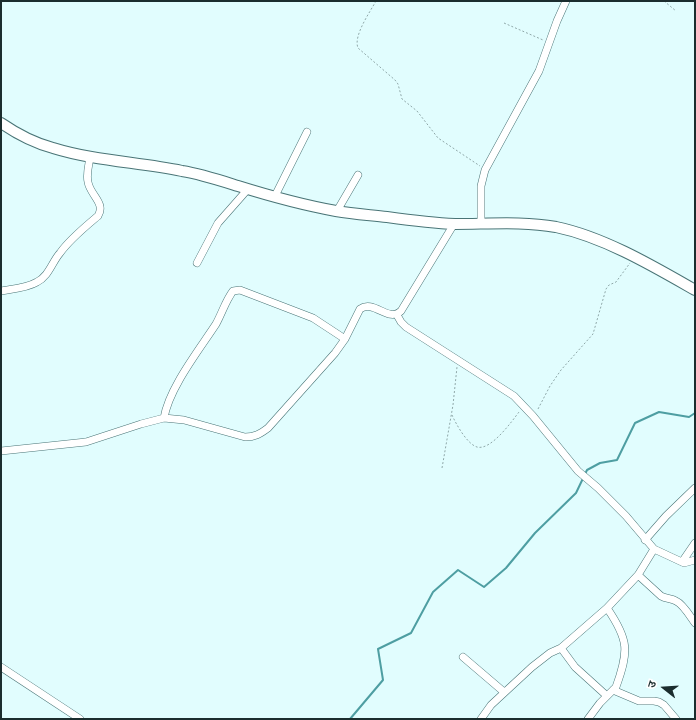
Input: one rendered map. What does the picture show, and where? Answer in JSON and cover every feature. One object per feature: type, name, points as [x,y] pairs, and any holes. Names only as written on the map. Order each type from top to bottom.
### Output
[{"type":"street","points":[[481,224],[481,186],[485,170],[532,86],[550,43],[557,20],[566,1]]},
{"type":"street","points":[[1,123],[16,133],[53,148],[90,157],[161,167],[197,174],[305,205],[337,211],[454,224],[516,223],[558,228],[608,244],[664,272],[695,290]]},
{"type":"street","points":[[275,196],[307,132]]},
{"type":"street","points":[[1,291],[38,282],[44,277],[65,246],[101,212],[101,207],[90,190],[88,182],[90,157]]},
{"type":"street","points":[[337,211],[358,175]]},
{"type":"street","points":[[197,263],[218,223],[248,189]]},
{"type":"street","points":[[397,315],[406,305],[454,224]]},
{"type":"street","points":[[164,418],[168,403],[220,316],[233,291],[240,290],[308,316],[345,339]]},
{"type":"street","points":[[1,451],[86,442],[164,418],[184,420],[245,437],[260,434],[268,428],[329,361],[345,339],[358,313],[363,307],[371,307],[389,314],[397,315]]},
{"type":"street","points":[[397,315],[406,327],[503,388],[524,406],[578,471],[587,477],[626,516],[654,550],[682,562],[688,563],[695,560]]},
{"type":"street","points":[[645,540],[666,516],[695,488]]},
{"type":"street","points":[[682,562],[695,543]]},
{"type":"street","points":[[481,719],[486,711],[504,692],[543,658],[561,648],[607,608],[638,575],[654,550]]},
{"type":"street","points":[[638,575],[661,596],[675,600],[679,603],[695,623]]},
{"type":"street","points":[[588,719],[600,703],[614,690],[622,669],[625,647],[621,630],[607,608]]},
{"type":"street","points":[[561,648],[578,671],[607,696]]},
{"type":"street","points":[[463,657],[504,692]]},
{"type":"street","points":[[1,667],[80,719]]},
{"type":"street","points":[[614,690],[639,701],[659,702],[676,719]]},
{"type":"path","points":[[376,1],[359,32],[357,41],[358,48],[395,80],[398,84],[402,99],[417,111],[438,138],[485,170]]},
{"type":"path","points":[[664,1],[676,10]]},
{"type":"path","points":[[504,23],[550,43]]},
{"type":"path","points":[[533,416],[561,370],[594,334],[608,287],[616,282],[635,258]]},
{"type":"path","points":[[442,468],[452,414],[457,358]]},
{"type":"path","points":[[452,414],[456,424],[472,444],[483,447],[494,440],[506,429],[524,406]]},
{"type":"waterway","points":[[350,719],[383,680],[378,649],[411,633],[433,592],[458,570],[484,587],[506,568],[535,533],[576,493],[587,470],[600,463],[617,460],[635,423],[659,412],[689,417],[695,413]]}]
